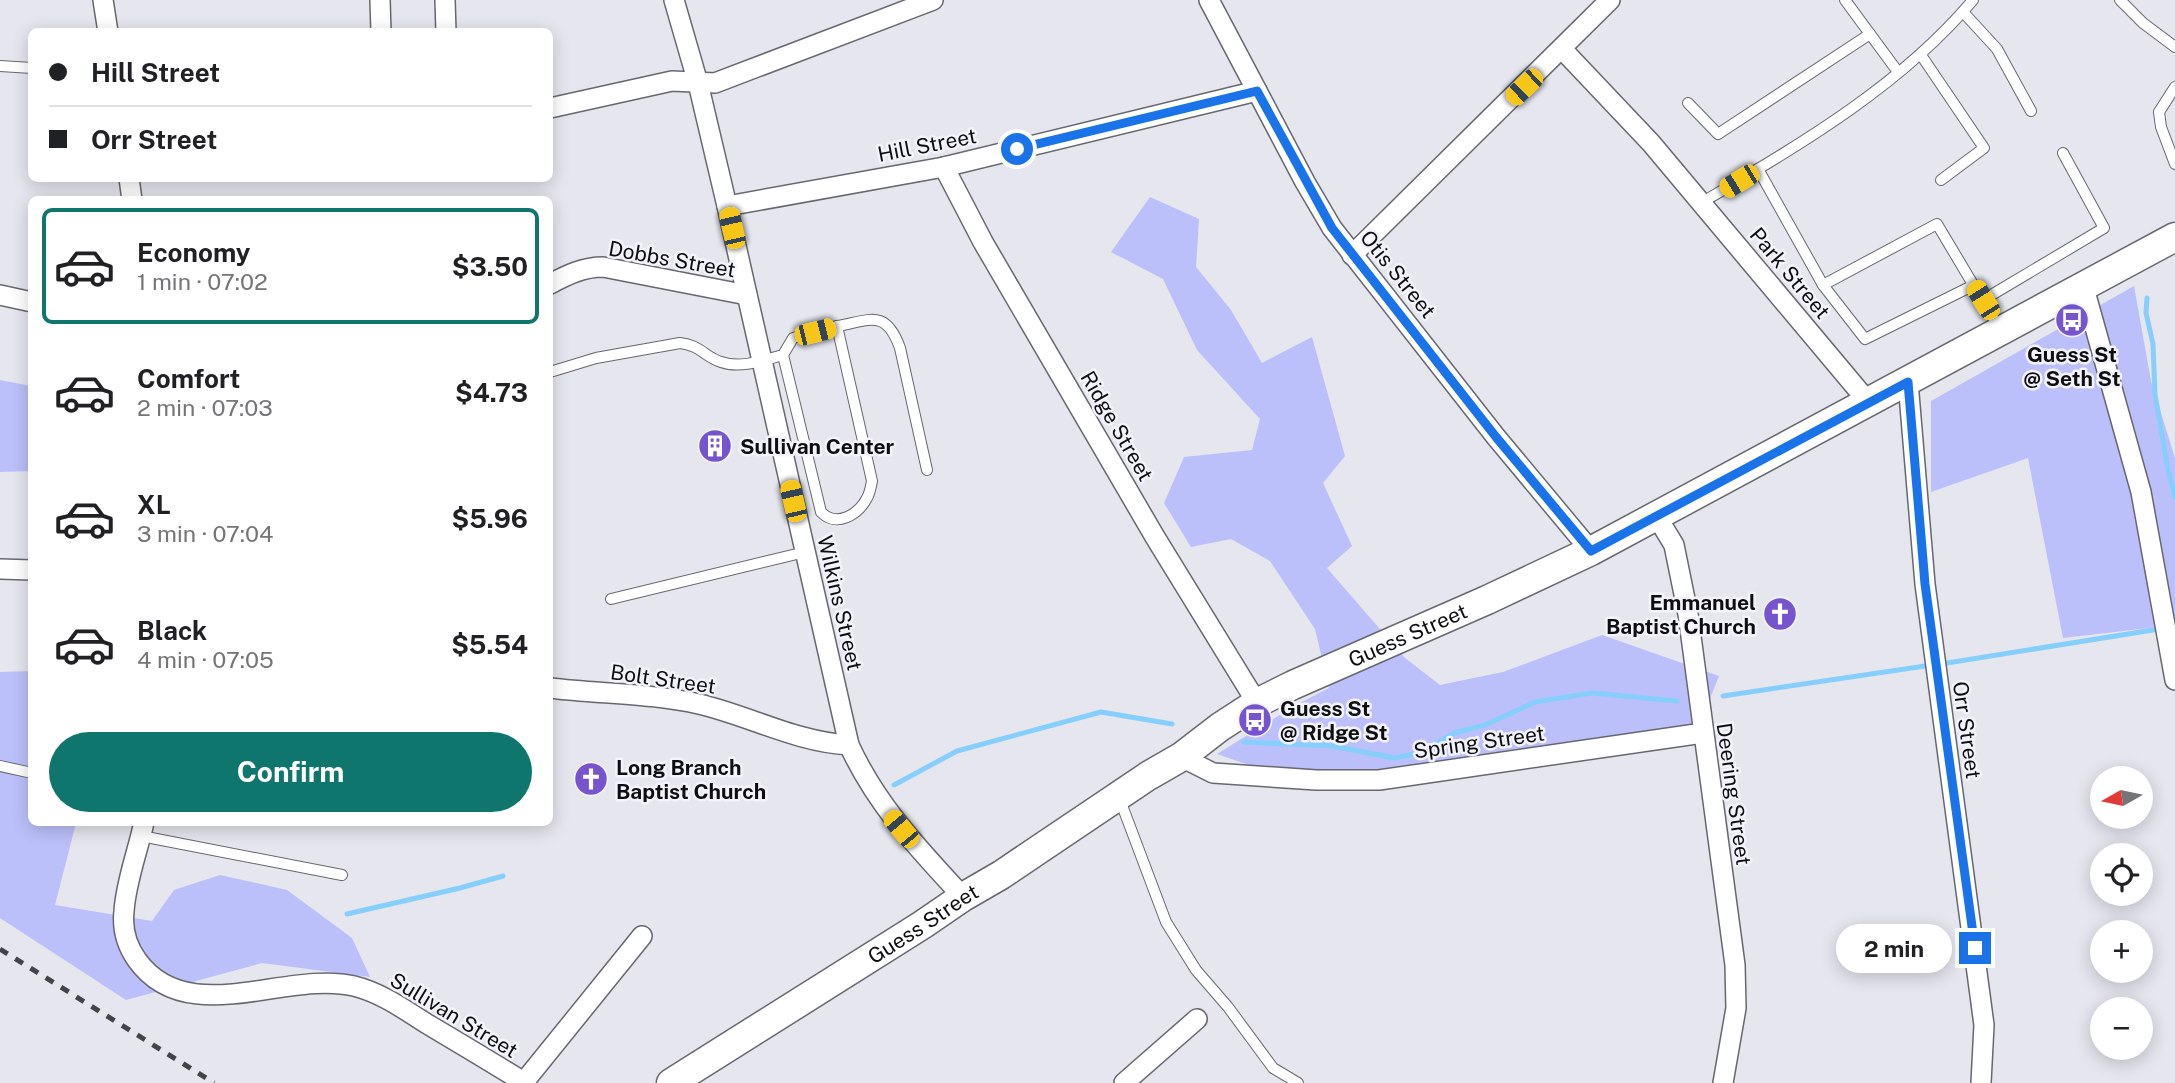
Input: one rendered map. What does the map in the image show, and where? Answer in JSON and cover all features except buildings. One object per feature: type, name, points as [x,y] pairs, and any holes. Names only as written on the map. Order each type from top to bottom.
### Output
[{"type":"street","points":[[103,0],[107,28]]},
{"type":"street","points":[[380,0],[381,28]]},
{"type":"street","points":[[445,0],[446,28]]},
{"type":"street","name":"Wilkins Street","points":[[674,0],[698,83],[727,206],[849,745],[862,773],[890,817],[963,897]]},
{"type":"street","points":[[553,107],[672,81],[715,83],[933,0]]},
{"type":"street","name":"Otis Street","points":[[1209,0],[1304,182],[1332,228],[1496,437],[1591,551]]},
{"type":"street","points":[[1352,255],[1610,0]]},
{"type":"street","name":"Park Street","points":[[1562,49],[1651,143],[1869,403]]},
{"type":"street","name":"Hill Street","points":[[727,206],[944,167],[1257,91]]},
{"type":"street","name":"Ridge Street","points":[[944,167],[983,242],[1155,537],[1258,703]]},
{"type":"street","name":"Guess Street","points":[[671,1083],[963,897],[1002,875],[1258,703],[1591,551],[2175,237]]},
{"type":"street","name":"Dobbs Street","points":[[553,283],[582,270],[603,267],[747,295]]},
{"type":"street","points":[[2084,288],[2141,492],[2173,650],[2175,680]]},
{"type":"street","points":[[0,295],[28,301]]},
{"type":"street","name":"Orr Street","points":[[1908,382],[1925,584],[1984,1025],[1982,1083]]},
{"type":"street","name":"Deering Street","points":[[1657,517],[1674,545],[1696,662],[1703,733],[1735,965],[1736,1008],[1723,1083]]},
{"type":"street","points":[[0,569],[28,570]]},
{"type":"street","name":"Bolt Street","points":[[553,688],[667,698],[739,714],[796,737],[849,745]]},
{"type":"street","name":"Spring Street","points":[[1181,757],[1213,773],[1316,780],[1380,780],[1703,733]]},
{"type":"street","name":"Sullivan Street","points":[[143,829],[124,909],[123,931],[132,953],[143,968],[158,981],[178,990],[203,996],[323,983],[353,986],[381,996],[524,1083]]},
{"type":"street","points":[[524,1083],[642,936]]},
{"type":"street","points":[[1124,1083],[1197,1019]]},
{"type":"lane","points":[[1845,0],[1898,72]]},
{"type":"lane","points":[[1701,203],[1851,108],[1921,55],[1973,0]]},
{"type":"lane","points":[[2120,0],[2143,23],[2175,47]]},
{"type":"lane","points":[[1964,12],[1997,49],[2031,111]]},
{"type":"lane","points":[[1688,103],[1718,134],[1870,34]]},
{"type":"lane","points":[[1921,55],[1984,148],[1941,180]]},
{"type":"lane","points":[[0,66],[28,68]]},
{"type":"lane","points":[[2175,87],[2158,112],[2175,164]]},
{"type":"lane","points":[[1983,300],[2104,228],[2063,153]]},
{"type":"lane","points":[[1758,169],[1823,285],[1865,339],[1974,285]]},
{"type":"lane","points":[[1823,285],[1937,224],[2001,331]]},
{"type":"lane","points":[[553,371],[596,358],[680,343],[693,344],[721,362],[741,365],[783,355],[793,338],[876,319],[894,331],[900,348],[927,470]]},
{"type":"lane","points":[[783,355],[821,512],[827,519],[837,521],[848,518],[867,497],[872,481],[837,326]]},
{"type":"lane","points":[[611,599],[805,552]]},
{"type":"lane","points":[[0,766],[28,772]]},
{"type":"lane","points":[[1119,796],[1166,922],[1196,970],[1228,1007],[1273,1068],[1298,1083]]},
{"type":"lane","points":[[143,829],[342,875]]},
{"type":"shaded area","points":[[1150,197],[1199,219],[1196,267],[1231,310],[1262,363],[1312,337],[1345,456],[1323,483],[1352,546],[1327,568],[1405,658],[1440,685],[1503,672],[1602,635],[1719,676],[1699,726],[1554,761],[1292,780],[1217,754],[1294,706],[1329,688],[1315,629],[1270,561],[1231,539],[1191,547],[1164,503],[1184,457],[1252,450],[1260,419],[1197,350],[1163,279],[1111,252]]},
{"type":"shaded area","points":[[2134,286],[2151,381],[2175,458],[2175,625],[2063,638],[2028,458],[1931,492],[1931,401]]},
{"type":"shaded area","points":[[0,380],[28,385],[28,471],[0,472]]},
{"type":"shaded area","points":[[28,671],[28,826],[75,826],[55,905],[152,921],[174,890],[220,875],[287,890],[352,938],[370,977],[262,963],[126,1000],[0,918],[0,672]]},
{"type":"waterway","points":[[2147,298],[2146,313],[2153,344],[2155,394],[2175,497]]},
{"type":"waterway","points":[[1941,664],[2159,629]]},
{"type":"waterway","points":[[1723,696],[1932,665]]},
{"type":"waterway","points":[[1244,742],[1332,746],[1395,758],[1423,752],[1454,733],[1485,725],[1535,702],[1592,693],[1677,701]]},
{"type":"waterway","points":[[894,785],[957,751],[1101,712],[1172,724]]},
{"type":"waterway","points":[[347,914],[503,876]]},
{"type":"railway","points":[[0,949],[214,1083]]},
{"type":"place","name":"Guess St @ Seth St","points":[[2072,320]]},
{"type":"place","name":"Sullivan Center","points":[[715,446]]},
{"type":"place","name":"Emmanuel Baptist Church","points":[[1780,614]]},
{"type":"place","name":"Guess St @ Ridge St","points":[[1255,720]]},
{"type":"place","name":"Long Branch Baptist Church","points":[[591,779]]},
{"type":"route","points":[[1017,149],[1257,91],[1304,182],[1332,228],[1496,437],[1591,551],[1908,382],[1925,584],[1975,948]]}]
